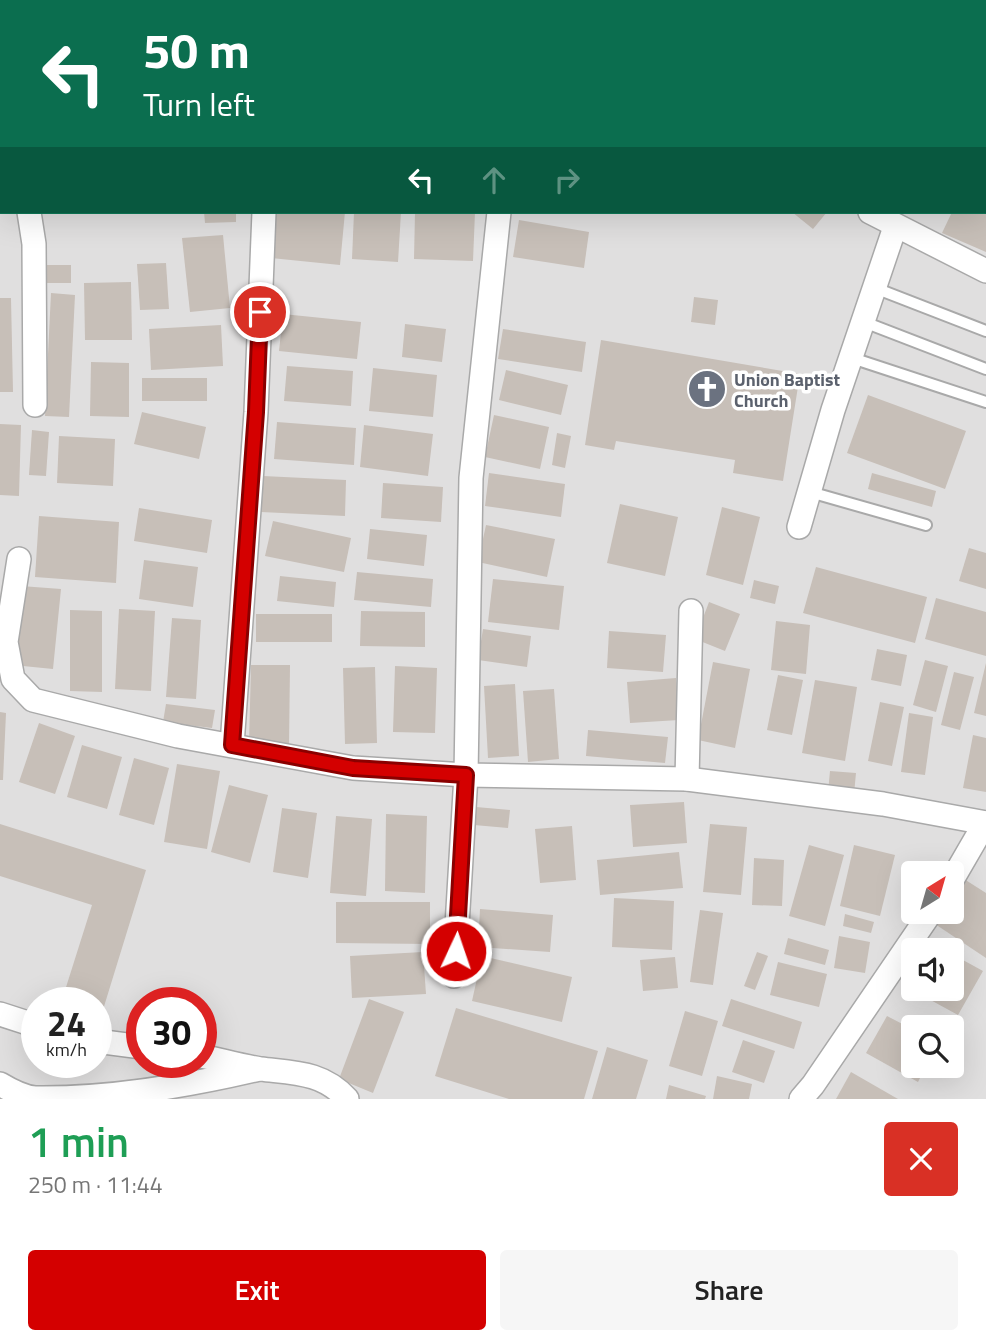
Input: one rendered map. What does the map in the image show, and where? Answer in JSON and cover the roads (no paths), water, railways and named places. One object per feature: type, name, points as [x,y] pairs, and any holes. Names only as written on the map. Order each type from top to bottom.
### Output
[{"type":"street","points":[[29,214],[34,244],[35,405]]},
{"type":"street","points":[[232,745],[256,412],[264,214]]},
{"type":"street","points":[[454,976],[466,775],[471,478],[499,214]]},
{"type":"street","points":[[873,214],[986,271]]},
{"type":"street","points":[[799,527],[895,227]]},
{"type":"street","points":[[19,558],[6,642],[13,679],[33,700],[178,736],[353,768],[466,775],[687,779],[883,804],[985,823],[963,861]]},
{"type":"street","points":[[687,779],[691,611]]},
{"type":"street","points":[[810,1094],[923,924]]},
{"type":"street","points":[[0,1014],[21,1021]]},
{"type":"street","points":[[217,1060],[259,1069],[305,1073],[323,1079],[347,1099]]},
{"type":"street","points":[[0,1084],[33,1098],[118,1094],[200,1083],[259,1069]]},
{"type":"lane","points":[[875,288],[986,331]]},
{"type":"lane","points":[[864,322],[986,369]]},
{"type":"lane","points":[[852,358],[986,402]]},
{"type":"lane","points":[[810,492],[926,525]]},
{"type":"place","name":"Union Baptist Church","points":[[707,389]]}]
